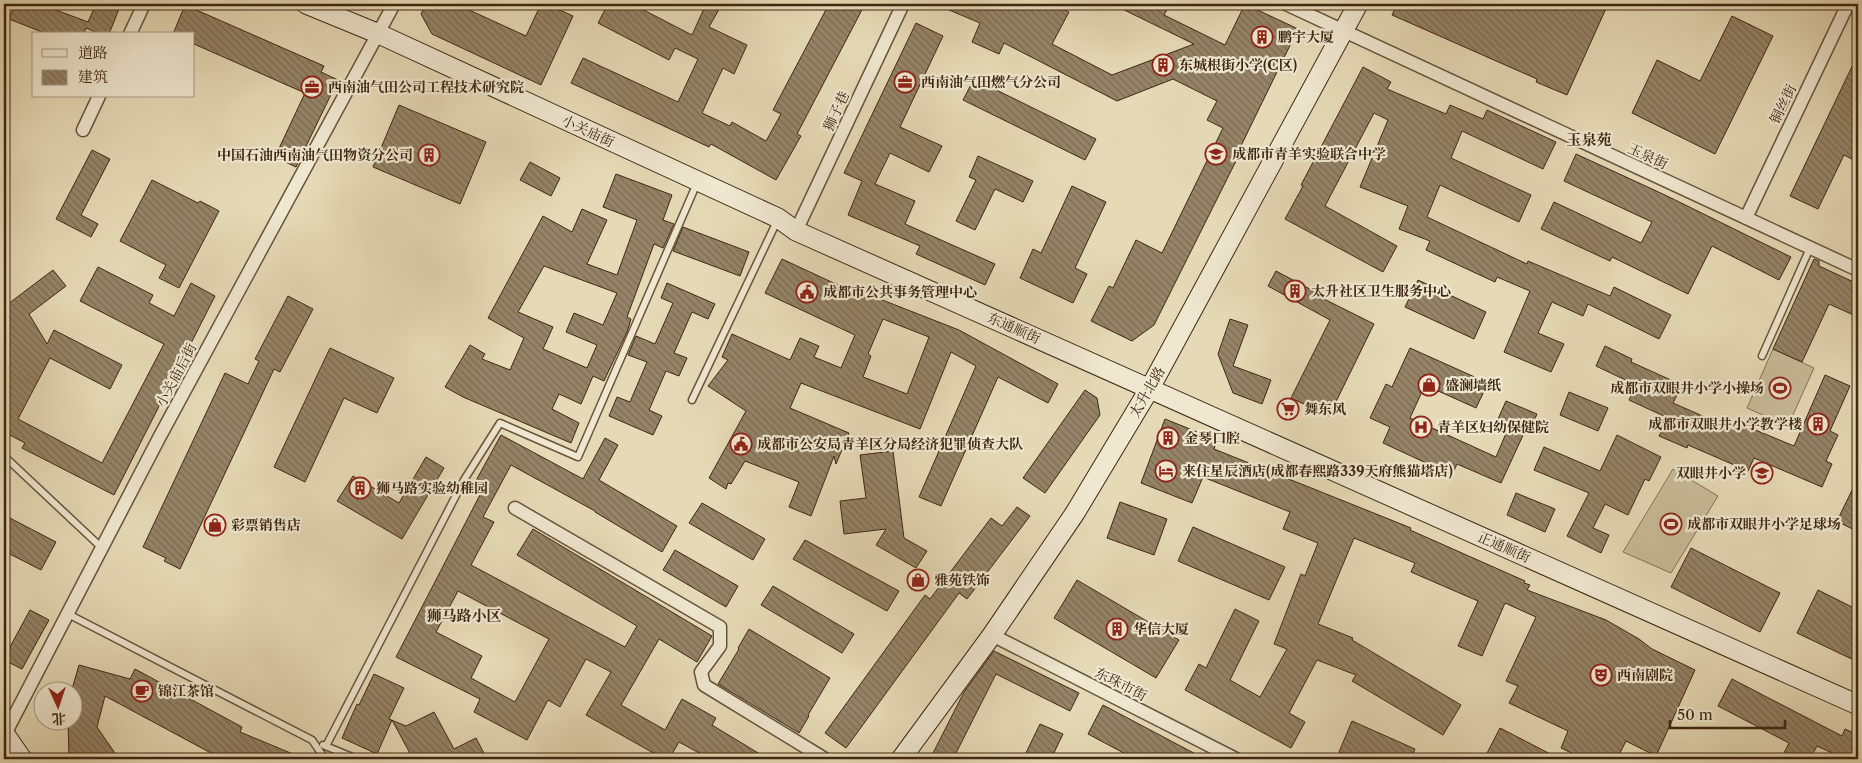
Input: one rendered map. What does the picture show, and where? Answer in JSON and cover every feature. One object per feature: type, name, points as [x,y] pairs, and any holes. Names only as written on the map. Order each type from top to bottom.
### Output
[{"type":"street","points":[[131,32],[144,4]]},
{"type":"street","name":"小关庙街","points":[[306,4],[378,34],[778,218],[796,231]]},
{"type":"street","name":"小关庙后街","points":[[5,733],[164,430],[394,4]]},
{"type":"street","name":"狮子巷","points":[[796,231],[903,4]]},
{"type":"street","name":"玉泉街","points":[[1286,4],[1858,270]]},
{"type":"street","name":"太升北路","points":[[900,759],[992,635],[1075,514],[1150,388],[1358,4]]},
{"type":"street","name":"铜丝街","points":[[1746,218],[1848,4]]},
{"type":"street","points":[[83,130],[99,98]]},
{"type":"street","name":"东通顺街","points":[[796,231],[1150,388]]},
{"type":"street","name":"正通顺街","points":[[1150,388],[1858,705]]},
{"type":"street","points":[[515,508],[720,627],[720,646],[701,672],[704,685],[825,759]]},
{"type":"street","name":"东珠市街","points":[[992,635],[1236,759]]},
{"type":"street","points":[[5,733],[22,759]]},
{"type":"lane","points":[[326,746],[464,480],[500,423],[578,456],[698,181]]},
{"type":"lane","points":[[692,400],[778,218]]},
{"type":"lane","points":[[1762,356],[1810,248]]},
{"type":"lane","points":[[4,456],[102,548]]},
{"type":"lane","points":[[68,614],[312,740],[357,759]]},
{"type":"lane","points":[[312,740],[325,759]]},
{"type":"shaded area","name":"成都市双眼井小学小操场","points":[[1773,349],[1814,368],[1792,417],[1781,423],[1747,408]]},
{"type":"shaded area","name":"成都市双眼井小学足球场","points":[[1673,469],[1718,496],[1671,573],[1623,552]]},
{"type":"building","points":[[15,4],[40,4],[88,22],[96,4],[121,4],[110,32],[95,32],[86,28],[85,32],[42,32],[9,19]]},
{"type":"building","points":[[426,4],[456,4],[526,36],[541,4],[547,4],[573,16],[541,85],[432,34],[421,14]]},
{"type":"building","points":[[608,4],[632,4],[692,35],[706,4],[722,4],[709,27],[747,45],[734,74],[723,68],[702,113],[730,126],[732,122],[766,141],[781,114],[773,110],[829,4],[865,4],[797,134],[801,136],[776,180],[711,144],[709,147],[571,83],[583,58],[678,102],[698,59],[675,48],[669,60],[598,23]]},
{"type":"building","points":[[935,4],[1053,4],[1069,12],[1052,44],[1112,75],[1194,44],[1112,4],[1170,4],[1164,15],[1225,45],[1245,4],[1298,29],[1235,158],[1237,159],[1154,325],[1132,341],[1091,321],[1109,286],[1113,288],[1136,240],[1162,253],[1223,128],[1207,120],[1217,101],[1173,79],[1117,101],[1004,43],[999,54],[972,42],[980,23]]},
{"type":"building","points":[[1397,4],[1608,4],[1567,95],[1536,82],[1537,79],[1392,15]]},
{"type":"building","name":"西南油气田公司工程技术研究院","points":[[185,5],[324,66],[321,72],[338,80],[296,167],[275,157],[305,93],[195,44],[195,32],[174,32]]},
{"type":"building","points":[[1732,16],[1773,36],[1715,154],[1632,113],[1657,60],[1700,81]]},
{"type":"building","name":"西南油气田燃气分公司","points":[[916,23],[943,36],[900,127],[942,146],[929,172],[890,153],[875,184],[915,201],[905,224],[995,264],[985,285],[916,254],[920,246],[848,215],[862,181],[844,173]]},
{"type":"building","points":[[1858,54],[1858,162],[1844,155],[1818,209],[1790,196]]},
{"type":"building","points":[[1363,67],[1391,82],[1387,89],[1446,114],[1450,105],[1483,119],[1487,110],[1556,142],[1543,169],[1462,131],[1451,158],[1531,195],[1519,222],[1440,185],[1427,217],[1527,264],[1528,261],[1610,296],[1614,287],[1671,315],[1659,339],[1588,304],[1583,316],[1552,302],[1538,333],[1564,344],[1551,372],[1504,352],[1530,291],[1497,277],[1495,282],[1426,250],[1430,241],[1399,229],[1408,206],[1360,187],[1388,120],[1374,113],[1325,206],[1397,246],[1383,272],[1285,219]]},
{"type":"building","points":[[974,79],[1096,139],[1085,160],[963,100]]},
{"type":"building","name":"中国石油西南油气田物资分公司","points":[[399,105],[486,142],[460,204],[373,167]]},
{"type":"building","points":[[92,150],[110,159],[81,215],[98,224],[91,237],[56,219]]},
{"type":"building","points":[[1576,154],[1791,257],[1779,280],[1712,246],[1688,294],[1612,257],[1610,261],[1541,229],[1554,202],[1641,243],[1652,222],[1564,181]]},
{"type":"building","points":[[978,156],[1033,181],[1023,202],[995,189],[975,230],[956,221],[976,180],[969,177]]},
{"type":"building","points":[[530,162],[560,178],[551,196],[520,180]]},
{"type":"building","points":[[616,174],[672,195],[663,220],[674,224],[663,248],[654,244],[627,317],[631,319],[627,332],[604,381],[593,376],[581,404],[559,394],[552,409],[579,423],[571,443],[463,397],[445,387],[470,345],[485,354],[482,359],[510,370],[524,338],[488,318],[543,216],[572,232],[582,209],[607,220],[587,264],[617,275],[637,220],[603,207]],"holes":[[[544,266],[617,293],[603,325],[574,313],[566,332],[597,345],[587,368],[543,349],[553,327],[518,312]]]},
{"type":"building","points":[[152,180],[198,203],[200,201],[219,211],[179,288],[159,278],[166,265],[120,241]]},
{"type":"building","points":[[1072,186],[1106,202],[1075,268],[1087,274],[1073,303],[1020,278],[1033,249],[1041,253]]},
{"type":"building","points":[[683,227],[749,252],[740,276],[673,251]]},
{"type":"building","points":[[782,259],[866,298],[867,294],[959,330],[1058,384],[1048,403],[998,377],[941,506],[919,497],[976,366],[951,352],[920,429],[801,383],[790,408],[849,433],[836,464],[834,456],[811,516],[789,507],[799,482],[745,461],[731,484],[728,483],[726,489],[709,478],[746,411],[708,386],[728,360],[722,357],[732,334],[790,360],[800,338],[819,346],[814,357],[841,368],[855,335],[765,293]],"holes":[[[883,319],[929,337],[907,394],[863,377],[871,356],[868,354]]]},
{"type":"building","points":[[1814,259],[1819,261],[1819,266],[1858,284],[1858,317],[1829,304],[1802,362],[1773,349]]},
{"type":"building","points":[[98,267],[153,295],[149,303],[174,316],[191,283],[215,296],[114,495],[22,448],[25,443],[4,432],[4,307],[53,270],[66,286],[29,314],[47,344],[54,330],[122,365],[110,389],[50,358],[18,419],[102,463],[164,344],[80,301]]},
{"type":"building","points":[[1276,271],[1323,296],[1322,298],[1374,324],[1329,416],[1291,398],[1330,320],[1268,286]]},
{"type":"building","points":[[1418,280],[1486,312],[1474,339],[1405,307]]},
{"type":"building","points":[[667,283],[715,304],[708,319],[692,312],[674,353],[687,358],[679,376],[666,371],[649,410],[662,416],[653,435],[609,416],[617,397],[630,402],[647,362],[628,355],[636,336],[655,344],[673,303],[661,298]]},
{"type":"building","points":[[288,296],[313,309],[280,372],[274,369],[180,569],[164,561],[166,558],[143,547],[225,373],[248,384],[259,361],[255,359]]},
{"type":"building","points":[[1230,319],[1248,325],[1233,366],[1271,380],[1262,404],[1233,393],[1218,354]]},
{"type":"building","points":[[1605,346],[1632,359],[1631,362],[1682,385],[1673,403],[1721,424],[1724,417],[1794,446],[1825,375],[1850,386],[1830,431],[1838,435],[1826,461],[1832,464],[1822,487],[1754,458],[1748,471],[1688,445],[1687,448],[1659,436],[1668,418],[1629,400],[1636,385],[1596,366]]},
{"type":"building","points":[[330,348],[394,378],[377,413],[344,398],[305,482],[274,467]]},
{"type":"building","points":[[1410,348],[1488,383],[1476,408],[1425,385],[1410,418],[1496,457],[1510,424],[1498,419],[1506,401],[1537,414],[1529,432],[1525,431],[1501,483],[1457,464],[1452,475],[1383,443],[1390,427],[1370,418],[1386,384],[1392,387]]},
{"type":"building","points":[[1085,390],[1097,398],[1100,415],[1045,493],[1023,478]]},
{"type":"building","points":[[1569,392],[1608,408],[1598,431],[1560,415]]},
{"type":"building","points":[[1165,419],[1217,440],[1214,449],[1411,528],[1410,530],[1525,581],[1524,583],[1530,585],[1527,590],[1606,620],[1639,639],[1652,649],[1695,670],[1656,756],[1626,741],[1617,759],[1584,759],[1561,748],[1568,731],[1509,703],[1518,686],[1506,681],[1536,617],[1505,603],[1482,656],[1458,646],[1478,601],[1411,572],[1415,563],[1354,538],[1318,624],[1353,638],[1352,640],[1461,705],[1443,735],[1352,681],[1356,675],[1317,660],[1289,713],[1305,722],[1291,748],[1185,690],[1199,664],[1206,668],[1235,609],[1259,621],[1230,680],[1260,697],[1287,649],[1274,644],[1301,574],[1305,576],[1318,543],[1283,529],[1290,512],[1203,477],[1192,503],[1141,483]]},
{"type":"building","points":[[501,435],[583,479],[605,438],[618,445],[599,480],[677,526],[662,552],[595,511],[511,465],[483,517],[494,522],[471,565],[625,647],[637,626],[517,555],[533,529],[712,636],[697,662],[659,639],[621,705],[665,730],[682,699],[716,718],[712,725],[768,759],[710,759],[679,742],[669,759],[664,759],[586,715],[611,672],[586,659],[560,707],[548,700],[527,740],[474,712],[480,699],[396,657],[482,491],[473,486]],"holes":[[[458,591],[549,639],[515,702],[471,678],[482,656],[436,632]]]},
{"type":"building","points":[[1617,435],[1661,457],[1649,481],[1645,479],[1628,515],[1605,504],[1593,528],[1609,535],[1601,553],[1567,536],[1589,493],[1534,470],[1544,447],[1600,471]]},
{"type":"building","points":[[893,451],[904,538],[927,551],[916,568],[876,545],[886,529],[844,534],[840,501],[866,498],[860,455]]},
{"type":"building","name":"狮马路实验幼稚园","points":[[426,457],[444,468],[402,539],[337,501],[353,476],[399,503]]},
{"type":"building","points":[[1858,478],[1858,532],[1837,521]]},
{"type":"building","points":[[1516,493],[1555,509],[1545,532],[1507,515]]},
{"type":"building","points":[[1120,502],[1167,519],[1154,555],[1107,538]]},
{"type":"building","points":[[702,503],[765,539],[753,560],[689,523]]},
{"type":"building","points":[[1017,507],[1030,516],[967,599],[959,593],[846,748],[825,733],[925,595],[930,599],[991,518],[1002,526]]},
{"type":"building","points":[[4,515],[56,542],[41,570],[4,551]]},
{"type":"building","points":[[1193,527],[1285,567],[1269,600],[1178,561]]},
{"type":"building","points":[[805,540],[899,591],[887,611],[793,559]]},
{"type":"building","points":[[1691,548],[1780,593],[1760,632],[1671,587]]},
{"type":"building","points":[[675,550],[738,586],[726,607],[663,570]]},
{"type":"building","name":"华信大厦","points":[[1077,580],[1179,640],[1156,678],[1054,618]]},
{"type":"building","points":[[773,586],[854,634],[842,653],[761,605]]},
{"type":"building","points":[[1818,590],[1858,610],[1858,662],[1797,633]]},
{"type":"building","points":[[30,610],[49,620],[22,669],[4,660],[4,658]]},
{"type":"building","points":[[749,629],[830,678],[799,733],[718,684]]},
{"type":"building","points":[[994,651],[1079,693],[1070,711],[996,674],[953,759],[930,759],[964,692]]},
{"type":"building","points":[[79,665],[130,679],[135,669],[242,727],[240,732],[305,759],[222,759],[105,696],[97,727],[119,759],[69,759],[68,730],[82,730],[82,680],[75,680]]},
{"type":"building","points":[[374,674],[404,688],[389,719],[392,720],[377,754],[342,738],[357,704],[359,705]]},
{"type":"building","points":[[1732,679],[1842,736],[1845,729],[1858,735],[1858,759],[1845,759],[1817,746],[1810,759],[1781,759],[1789,743],[1718,706]]},
{"type":"building","points":[[1103,705],[1205,759],[1135,759],[1088,734]]},
{"type":"building","points":[[434,712],[454,749],[476,738],[487,759],[413,759],[392,720],[406,726]]},
{"type":"building","points":[[1352,721],[1415,749],[1411,759],[1356,759],[1339,752]]},
{"type":"building","points":[[1040,724],[1063,734],[1051,759],[1023,759]]},
{"type":"building","points":[[1500,728],[1560,759],[1484,759]]},
{"type":"place","name":"鹏宇大厦","points":[[1262,37]]},
{"type":"place","name":"东城根街小学(C区)","points":[[1163,65]]},
{"type":"place","name":"西南油气田燃气分公司","points":[[905,82]]},
{"type":"place","name":"西南油气田公司工程技术研究院","points":[[312,87]]},
{"type":"place","name":"成都市青羊实验联合中学","points":[[1216,154]]},
{"type":"place","name":"中国石油西南油气田物资分公司","points":[[429,155]]},
{"type":"place","name":"太升社区卫生服务中心","points":[[1295,291]]},
{"type":"place","name":"成都市公共事务管理中心","points":[[807,292]]},
{"type":"place","name":"盛澜墙纸","points":[[1429,385]]},
{"type":"place","name":"成都市双眼井小学小操场","points":[[1780,388]]},
{"type":"place","name":"舞东风","points":[[1288,409]]},
{"type":"place","name":"成都市双眼井小学教学楼","points":[[1818,424]]},
{"type":"place","name":"青羊区妇幼保健院","points":[[1421,427]]},
{"type":"place","name":"金琴口腔","points":[[1168,438]]},
{"type":"place","name":"成都市公安局青羊区分局经济犯罪侦查大队","points":[[741,444]]},
{"type":"place","name":"来住星辰酒店(成都春熙路339天府熊猫塔店)","points":[[1166,471]]},
{"type":"place","name":"双眼井小学","points":[[1762,473]]},
{"type":"place","name":"狮马路实验幼稚园","points":[[360,488]]},
{"type":"place","name":"成都市双眼井小学足球场","points":[[1671,524]]},
{"type":"place","name":"彩票销售店","points":[[215,525]]},
{"type":"place","name":"雅苑铁饰","points":[[918,580]]},
{"type":"place","name":"华信大厦","points":[[1117,629]]},
{"type":"place","name":"西南剧院","points":[[1601,675]]},
{"type":"place","name":"锦江茶馆","points":[[142,691]]},
{"type":"district","name":"玉泉苑","points":[[1589,139]]},
{"type":"district","name":"狮马路小区","points":[[464,615]]}]
